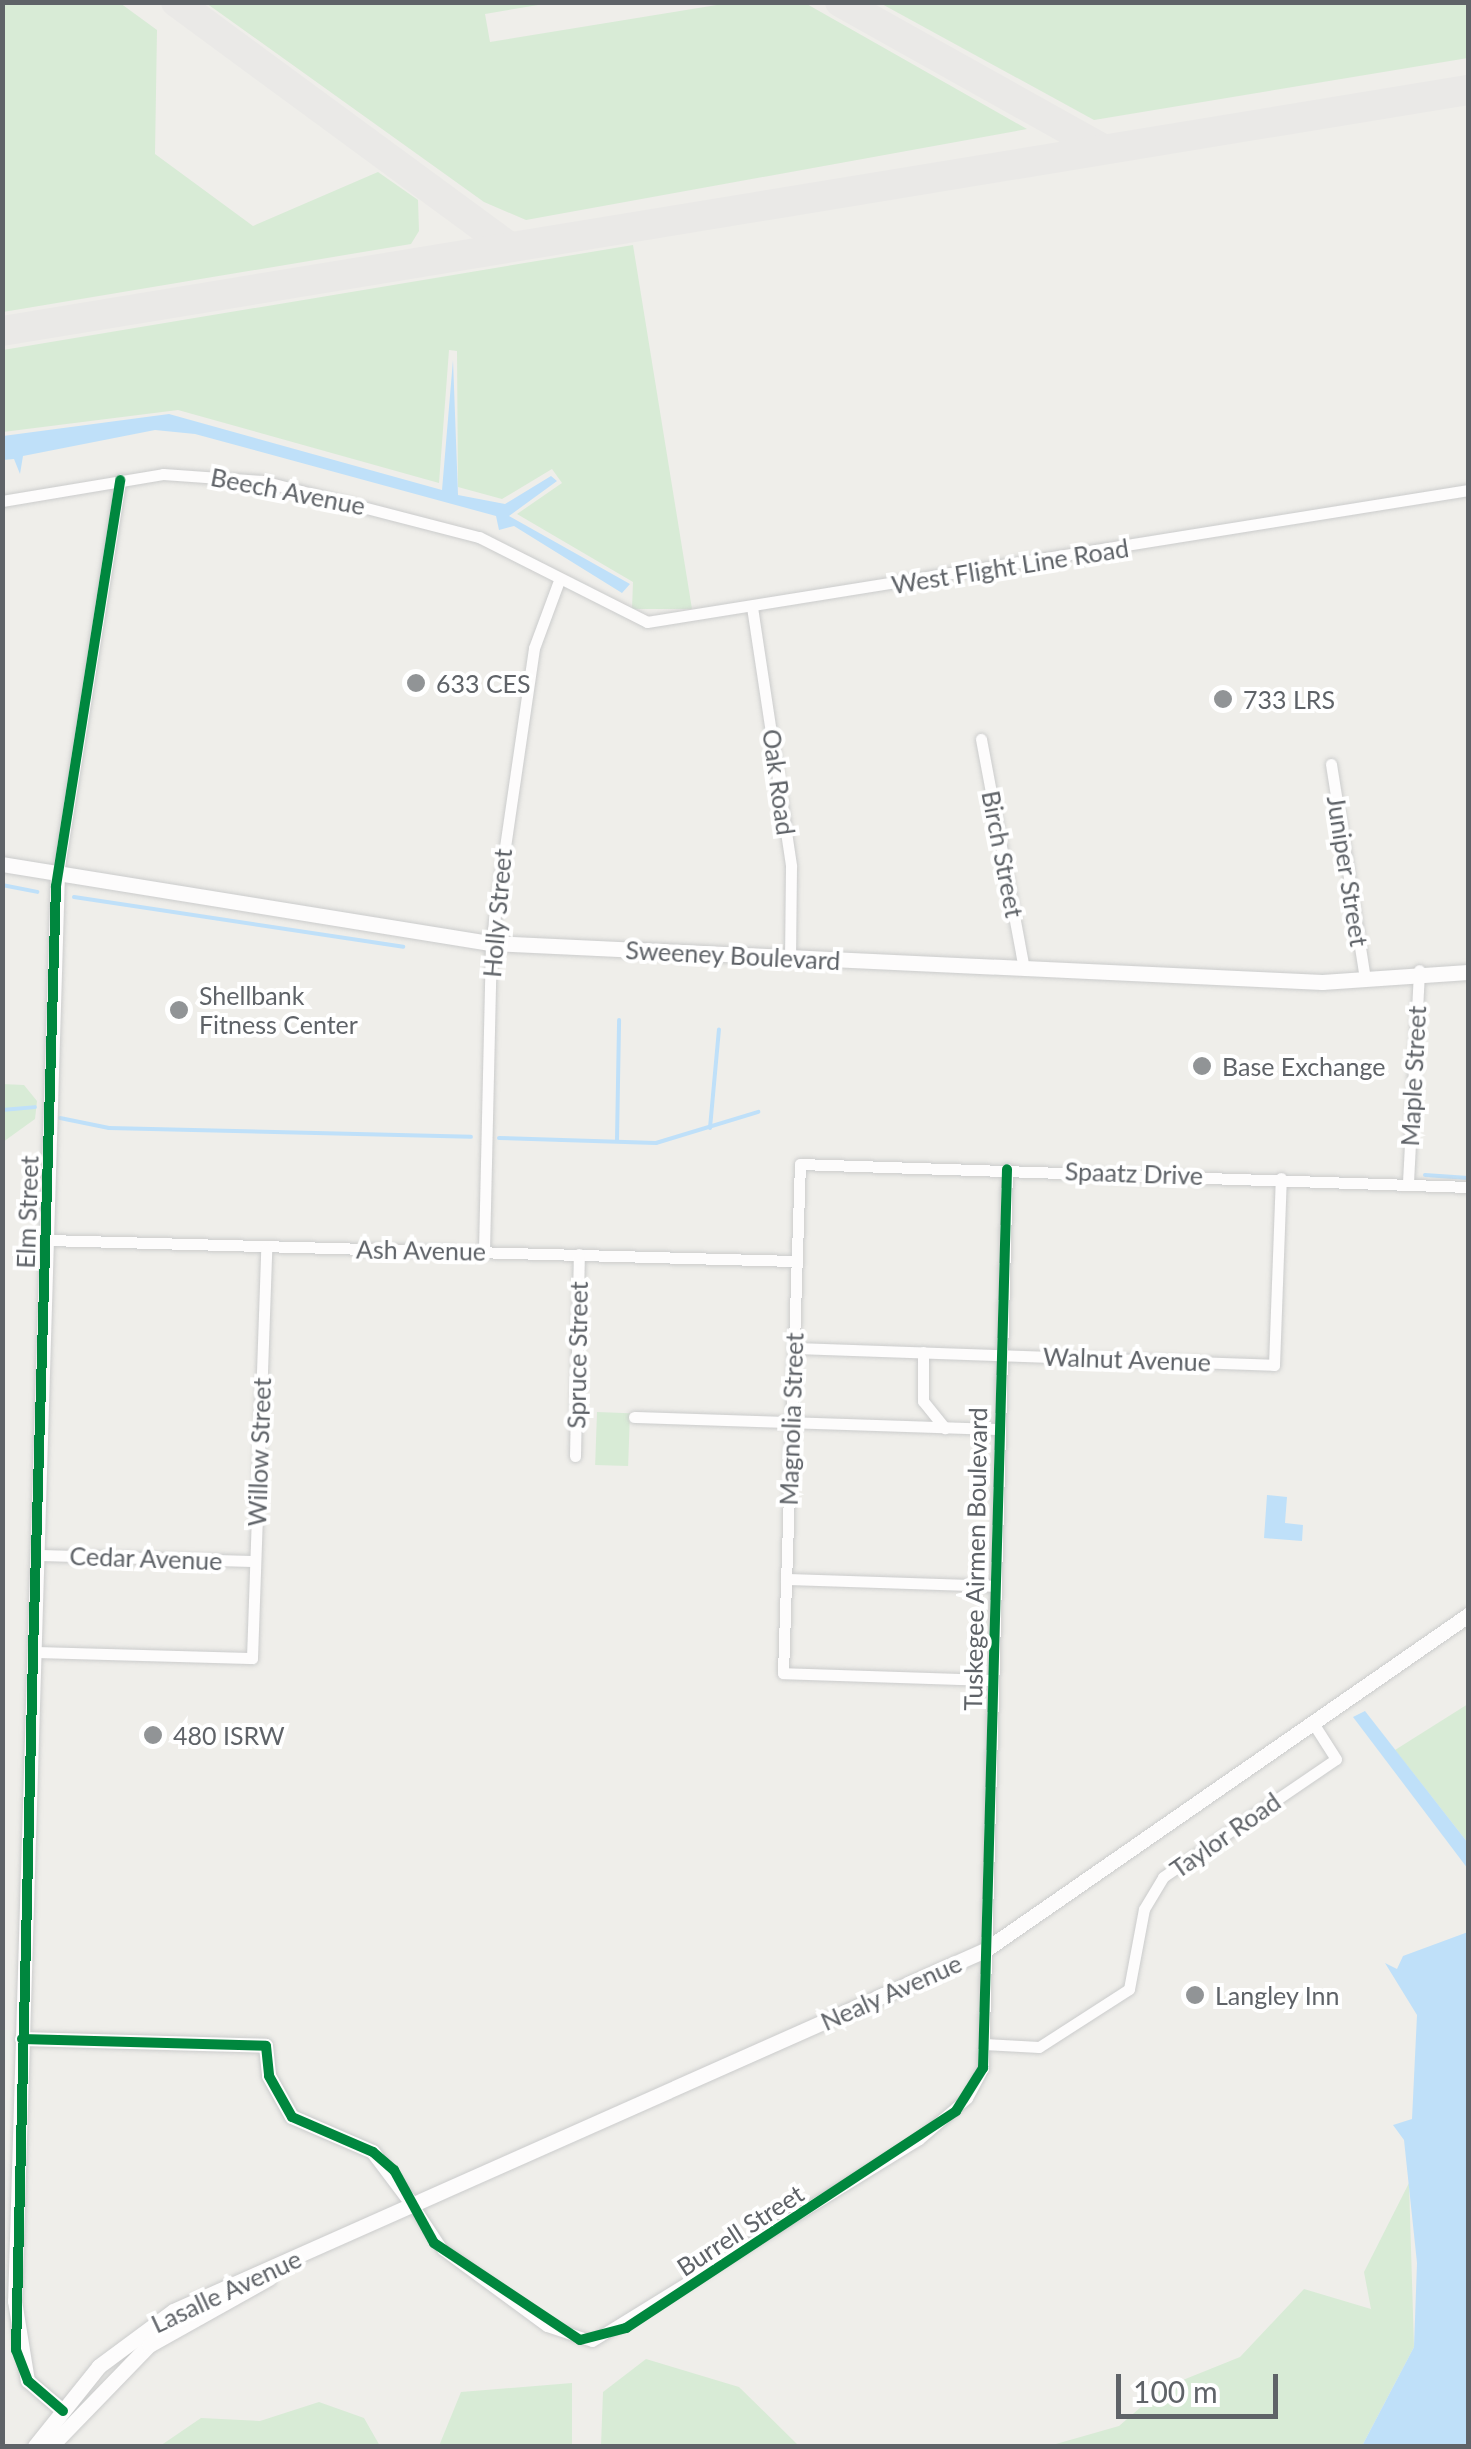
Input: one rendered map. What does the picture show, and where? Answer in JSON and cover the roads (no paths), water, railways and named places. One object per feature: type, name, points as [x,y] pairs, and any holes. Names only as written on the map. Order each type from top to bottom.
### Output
[{"type":"main road","name":"Sweeney Boulevard","points":[[2,864],[490,942],[1024,969],[1365,978],[1419,970],[1468,972]]},
{"type":"main road","name":"Nealy Avenue","points":[[315,2250],[986,1950],[1468,1615]]},
{"type":"main road","name":"Lasalle Avenue","points":[[35,2446],[63,2411],[147,2326],[315,2250]]},
{"type":"main road","name":"Lasalle Avenue","points":[[51,2446],[149,2345],[315,2250]]},
{"type":"street","name":"Beech Avenue","points":[[2,501],[120,480],[195,472],[315,493],[479,537],[558,583]]},
{"type":"street","name":"Elm Street","points":[[63,2411],[28,2381],[16,2350],[33,1652],[58,873],[120,480]]},
{"type":"street","name":"West Flight Line Road","points":[[558,583],[647,622],[1468,490]]},
{"type":"street","name":"Holly Street","points":[[484,1251],[490,942],[534,648],[558,583]]},
{"type":"street","name":"Oak Road","points":[[752,607],[791,866],[790,958]]},
{"type":"street","name":"Birch Street","points":[[981,739],[1024,969]]},
{"type":"street","name":"Juniper Street","points":[[1331,764],[1365,978]]},
{"type":"street","name":"Maple Street","points":[[1408,1182],[1419,970]]},
{"type":"street","name":"Spaatz Drive","points":[[800,1164],[1468,1187]]},
{"type":"street","name":"Magnolia Street","points":[[800,1164],[784,1674],[992,1680]]},
{"type":"street","name":"Tuskegee Airmen Boulevard","points":[[986,1950],[1006,1169]]},
{"type":"street","name":"Walnut Avenue","points":[[794,1348],[1274,1364],[1281,1178]]},
{"type":"street","name":"Ash Avenue","points":[[47,1240],[795,1261]]},
{"type":"street","name":"Willow Street","points":[[33,1652],[252,1658],[266,1247]]},
{"type":"street","name":"Spruce Street","points":[[575,1456],[579,1254]]},
{"type":"street","points":[[922,1352],[924,1402],[945,1428]]},
{"type":"street","points":[[634,1417],[998,1430]]},
{"type":"street","name":"Cedar Avenue","points":[[36,1555],[256,1561]]},
{"type":"street","points":[[786,1579],[995,1586]]},
{"type":"street","name":"Taylor Road","points":[[984,2044],[1040,2047],[1129,1989],[1144,1909],[1163,1877],[1336,1759],[1313,1724]]},
{"type":"street","name":"Burrell Street","points":[[413,2205],[434,2243],[547,2326],[580,2340],[608,2337],[956,2111],[983,2068],[986,1950]]},
{"type":"street","points":[[22,2040],[266,2046],[269,2076],[292,2117],[373,2152],[413,2205]]},
{"type":"water","points":[[453,360],[458,495],[505,504],[551,476],[557,481],[509,516],[630,584],[622,593],[514,526],[499,530],[496,516],[195,434],[155,430],[23,456],[20,474],[14,459],[3,460],[3,436],[169,414],[442,490]]},
{"type":"water","points":[[1267,1495],[1287,1497],[1285,1523],[1303,1525],[1302,1541],[1264,1538]]},
{"type":"water","points":[[1365,1711],[1468,1843],[1468,1869],[1353,1717]]},
{"type":"water","points":[[1468,1932],[1468,2446],[1362,2446],[1414,2347],[1417,2263],[1404,2140],[1393,2125],[1412,2119],[1417,2015],[1385,1963],[1397,1969],[1403,1956]]},
{"type":"waterway","points":[[2,885],[37,892]]},
{"type":"waterway","points":[[74,897],[403,947]]},
{"type":"waterway","points":[[617,1140],[619,1020]]},
{"type":"waterway","points":[[710,1128],[719,1029]]},
{"type":"waterway","points":[[2,1110],[35,1107]]},
{"type":"waterway","points":[[499,1138],[656,1143],[758,1112]]},
{"type":"waterway","points":[[60,1118],[109,1128],[471,1137]]},
{"type":"waterway","points":[[1425,1175],[1468,1178]]},
{"type":"place","name":"633 CES","points":[[416,683]]},
{"type":"place","name":"733 LRS","points":[[1223,699]]},
{"type":"place","name":"Shellbank Fitness Center","points":[[179,1010]]},
{"type":"place","name":"Base Exchange","points":[[1202,1066]]},
{"type":"place","name":"480 ISRW","points":[[153,1735]]},
{"type":"place","name":"Langley Inn","points":[[1195,1995]]}]
